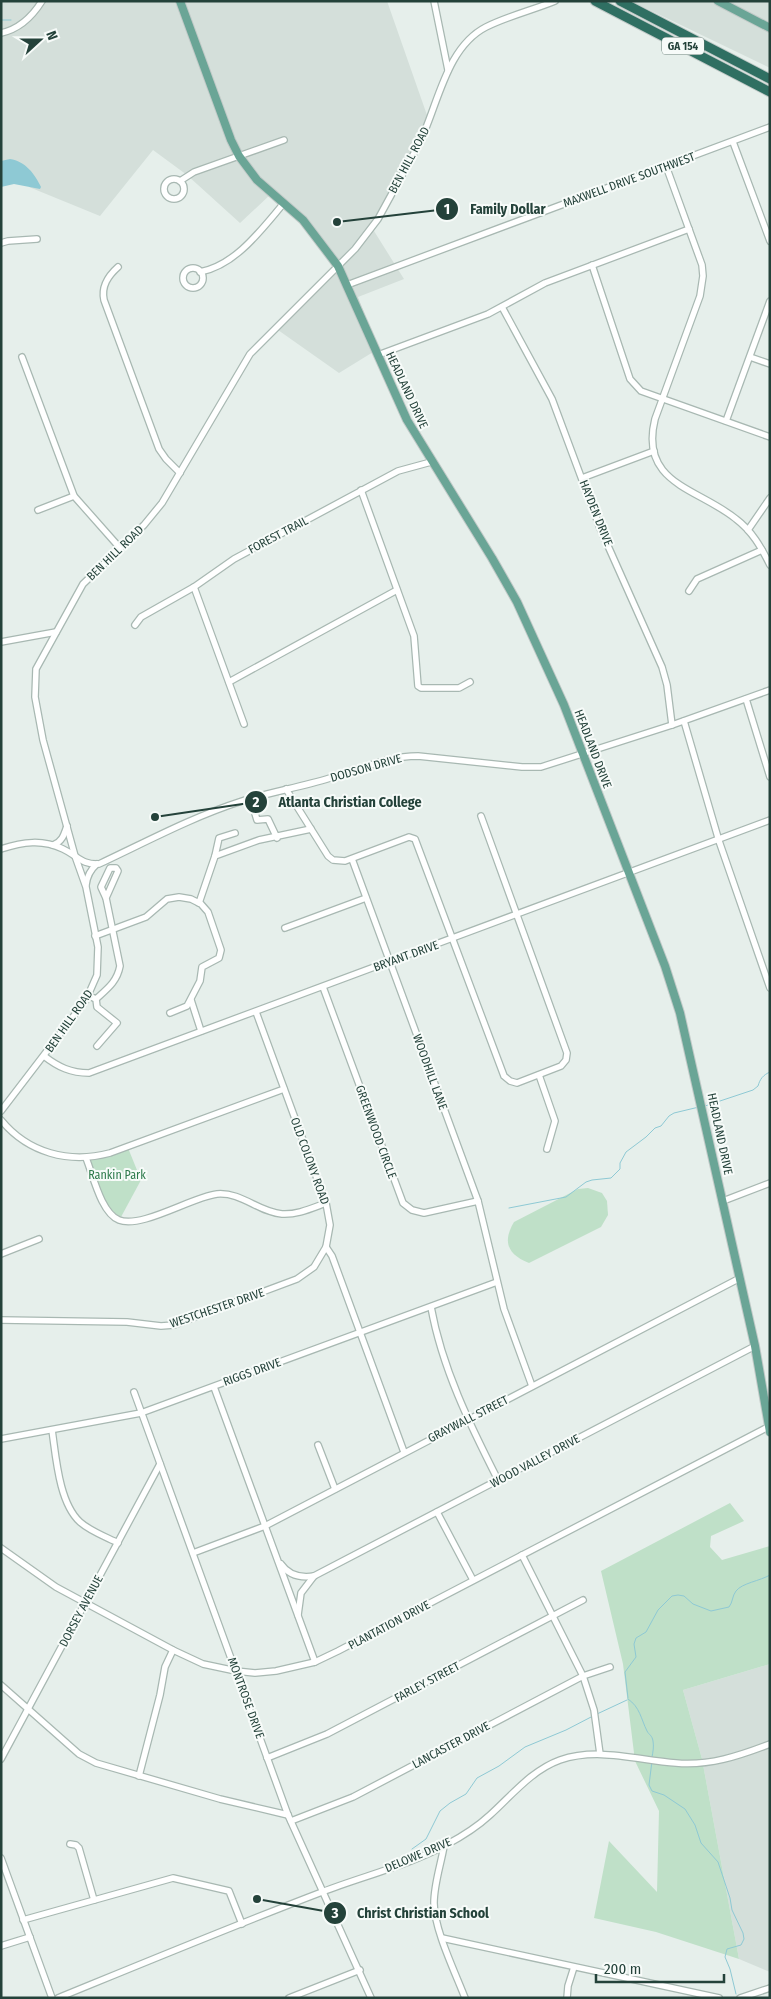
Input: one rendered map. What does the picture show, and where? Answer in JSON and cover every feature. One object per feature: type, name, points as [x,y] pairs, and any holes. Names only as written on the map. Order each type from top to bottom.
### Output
[{"type":"highway","name":"GA 154","points":[[595,1],[770,92]]},
{"type":"highway","name":"GA 154","points":[[620,1],[770,79]]},
{"type":"main road","name":"HEADLAND DRIVE","points":[[180,1],[239,156],[257,180],[303,220],[338,266],[407,420],[517,602],[550,673],[665,966],[680,1013],[755,1346],[769,1428]]},
{"type":"main road","points":[[718,1],[770,28]]},
{"type":"street","points":[[1,33],[16,28],[25,22],[42,1]]},
{"type":"street","points":[[434,1],[448,70]]},
{"type":"street","name":"BEN HILL ROAD","points":[[1,1111],[89,996],[97,975],[98,962],[95,936],[86,887],[50,770],[35,698],[36,669],[84,584],[154,514],[250,354],[338,266],[367,234],[392,194],[426,131],[448,70],[462,46],[486,27],[555,1]]},
{"type":"street","name":"MAXWELL DRIVE SOUTHWEST","points":[[347,285],[770,127]]},
{"type":"street","points":[[180,181],[194,172],[284,140]]},
{"type":"street","points":[[733,142],[768,228],[770,241]]},
{"type":"street","points":[[666,166],[702,265],[703,286],[653,427],[654,451],[661,468],[673,481],[725,510],[748,530],[770,565]]},
{"type":"street","points":[[200,272],[210,270],[228,261],[264,226],[284,203]]},
{"type":"street","points":[[378,355],[502,307],[546,283],[689,229]]},
{"type":"street","points":[[1,243],[37,239]]},
{"type":"street","points":[[592,266],[630,379],[641,391],[770,437]]},
{"type":"street","points":[[118,267],[111,274],[103,289],[104,300],[159,449],[180,473]]},
{"type":"street","points":[[726,421],[770,301]]},
{"type":"street","name":"HAYDEN DRIVE","points":[[502,307],[552,399],[600,528],[662,667],[667,685],[672,725]]},
{"type":"street","points":[[22,356],[74,496],[120,548]]},
{"type":"street","points":[[750,357],[770,364]]},
{"type":"street","points":[[582,478],[654,451]]},
{"type":"street","name":"FOREST TRAIL","points":[[135,625],[141,617],[194,587],[234,559],[398,471],[431,462]]},
{"type":"street","points":[[361,490],[414,636],[418,686],[421,688],[459,688],[470,682]]},
{"type":"street","points":[[38,510],[74,496]]},
{"type":"street","points":[[748,530],[770,498]]},
{"type":"street","points":[[689,591],[697,579],[762,550]]},
{"type":"street","points":[[194,587],[244,724]]},
{"type":"street","points":[[229,682],[398,590]]},
{"type":"street","points":[[1,642],[56,632]]},
{"type":"street","name":"DODSON DRIVE","points":[[97,864],[206,814],[243,801],[332,778],[387,759],[402,756],[418,756],[531,768],[550,765],[684,721],[770,690]]},
{"type":"street","points":[[746,699],[770,776]]},
{"type":"street","points":[[684,721],[719,840],[770,988]]},
{"type":"street","points":[[286,789],[328,856],[339,862],[352,859],[409,837],[415,838],[504,1076],[510,1081],[517,1083],[561,1066],[566,1060],[567,1052],[481,816]]},
{"type":"street","points":[[254,810],[257,820],[268,819],[277,838]]},
{"type":"street","name":"BRYANT DRIVE","points":[[44,1056],[66,1070],[89,1073],[770,820]]},
{"type":"street","points":[[52,845],[58,843],[64,836],[67,826]]},
{"type":"street","points":[[214,856],[259,840],[277,838],[311,829]]},
{"type":"street","points":[[199,903],[219,838],[235,834]]},
{"type":"street","points":[[1,849],[29,842],[52,845],[75,856],[88,865],[97,864]]},
{"type":"street","name":"WOODHILL LANE","points":[[352,859],[478,1201],[504,1309],[532,1386]]},
{"type":"street","points":[[86,887],[87,877],[92,868],[97,864]]},
{"type":"street","points":[[96,999],[113,984],[120,966],[106,898],[101,887],[110,868],[116,868],[118,871],[106,898]]},
{"type":"street","points":[[95,936],[146,916],[167,899],[178,897],[191,899],[199,903],[208,912],[221,950],[220,958],[202,967],[200,981],[187,1006],[170,1013]]},
{"type":"street","points":[[286,928],[366,898]]},
{"type":"street","name":"GREENWOOD CIRCLE","points":[[323,987],[403,1203],[412,1210],[424,1213],[478,1201]]},
{"type":"street","points":[[89,996],[96,999]]},
{"type":"street","points":[[96,999],[97,1007],[117,1023],[97,1046]]},
{"type":"street","points":[[191,1000],[201,1031]]},
{"type":"street","name":"OLD COLONY ROAD","points":[[256,1012],[326,1203],[330,1224],[326,1247]]},
{"type":"street","points":[[538,1075],[554,1121],[547,1149]]},
{"type":"street","points":[[1,1120],[15,1134],[34,1148],[61,1156],[86,1158],[110,1153],[284,1089]]},
{"type":"street","points":[[86,1158],[105,1208],[113,1217],[125,1222],[138,1221],[218,1194],[239,1196],[265,1210],[282,1214],[299,1213],[326,1203]]},
{"type":"street","points":[[723,1201],[770,1183]]},
{"type":"street","points":[[1,1254],[40,1239]]},
{"type":"street","points":[[326,1247],[332,1256],[404,1452]]},
{"type":"street","name":"WESTCHESTER DRIVE","points":[[1,1320],[127,1322],[161,1326],[174,1325],[297,1280],[314,1267],[326,1247]]},
{"type":"street","name":"GRAYWALL STREET","points":[[193,1553],[265,1526],[740,1278]]},
{"type":"street","name":"RIGGS DRIVE","points":[[1,1439],[141,1413],[498,1282]]},
{"type":"street","points":[[432,1307],[438,1337],[467,1420],[498,1480]]},
{"type":"street","name":"WOOD VALLEY DRIVE","points":[[298,1615],[301,1593],[314,1576],[755,1346]]},
{"type":"street","points":[[214,1387],[315,1662]]},
{"type":"street","name":"MONTROSE DRIVE","points":[[134,1392],[288,1815],[360,1970],[371,1998]]},
{"type":"street","name":"PLANTATION DRIVE","points":[[1,1548],[56,1587],[173,1650],[204,1664],[236,1671],[276,1671],[315,1662],[769,1428]]},
{"type":"street","points":[[52,1430],[60,1483],[74,1514],[84,1525],[118,1543]]},
{"type":"street","points":[[318,1444],[334,1489]]},
{"type":"street","name":"DORSEY AVENUE","points":[[1,1759],[160,1464]]},
{"type":"street","points":[[437,1512],[473,1580]]},
{"type":"street","points":[[272,1547],[280,1564],[288,1572],[300,1577],[314,1576]]},
{"type":"street","points":[[522,1555],[583,1676],[594,1710],[600,1754]]},
{"type":"street","name":"FARLEY STREET","points":[[268,1758],[327,1734],[583,1600]]},
{"type":"street","points":[[139,1776],[160,1695],[165,1667],[173,1650]]},
{"type":"street","name":"LANCASTER DRIVE","points":[[291,1821],[353,1797],[583,1676],[610,1667]]},
{"type":"street","points":[[1,1685],[86,1759],[220,1799],[288,1815]]},
{"type":"street","name":"DELOWE DRIVE","points":[[58,1998],[323,1891],[418,1858],[444,1846],[480,1824],[523,1783],[547,1766],[572,1756],[600,1754],[692,1764],[724,1760],[770,1744]]},
{"type":"street","points":[[70,1844],[76,1845],[79,1848],[94,1900]]},
{"type":"street","points":[[444,1846],[434,1901],[435,1918],[465,1998]]},
{"type":"street","points":[[1,1858],[52,1998]]},
{"type":"street","points":[[24,1920],[174,1878],[229,1891],[242,1924]]},
{"type":"street","points":[[1,1946],[30,1937]]},
{"type":"street","points":[[442,1938],[719,1998]]},
{"type":"street","points":[[567,1998],[568,1986],[574,1967]]},
{"type":"street","points":[[289,1998],[360,1970]]},
{"type":"street","points":[[740,1998],[770,1988]]},
{"type":"shaded area","points":[[1,1],[387,1],[428,118],[374,231],[404,279],[358,297],[378,349],[339,373],[278,330],[338,269],[316,235],[272,193],[240,223],[187,175],[153,150],[100,216],[29,187],[31,177],[27,167],[14,163],[1,163]]},
{"type":"shaded area","points":[[631,1],[770,1],[770,68],[768,67]]},
{"type":"shaded area","points":[[770,1664],[770,1972],[739,1959],[702,1759],[683,1690]]},
{"type":"green space","name":"Rankin Park","points":[[128,1148],[141,1180],[121,1217],[110,1208],[105,1200],[94,1174],[91,1160]]},
{"type":"green space","points":[[588,1188],[602,1193],[607,1201],[608,1215],[601,1227],[529,1263],[512,1252],[509,1247],[508,1236],[514,1222],[578,1189]]},
{"type":"green space","points":[[730,1503],[744,1521],[711,1536],[710,1547],[722,1560],[770,1546],[770,1664],[683,1690],[702,1759],[739,1959],[656,1932],[594,1918],[609,1841],[657,1892],[659,1811],[635,1761],[623,1664],[601,1571]]},
{"type":"water","points":[[10,159],[25,165],[33,173],[39,182],[40,189],[14,184],[1,187],[1,161]]},
{"type":"waterway","points":[[1,20],[11,20]]},
{"type":"waterway","points":[[705,1106],[753,1090],[758,1086],[765,1074],[770,1072]]},
{"type":"waterway","points":[[509,1208],[566,1197],[586,1182],[611,1178],[620,1169],[620,1163],[626,1152],[655,1128],[661,1126],[669,1116],[699,1107]]},
{"type":"waterway","points":[[628,1698],[625,1672],[636,1657],[634,1644],[636,1638],[646,1632],[658,1610],[672,1596],[684,1596],[693,1604],[711,1611],[729,1607],[739,1588],[770,1575]]},
{"type":"waterway","points":[[628,1699],[638,1709],[647,1731],[652,1737],[652,1757]]},
{"type":"waterway","points":[[597,1714],[627,1700]]},
{"type":"waterway","points":[[412,1849],[426,1839],[440,1811],[466,1794],[477,1778],[499,1766],[525,1747],[566,1730],[593,1716]]},
{"type":"waterway","points":[[652,1761],[649,1785],[652,1791],[664,1795],[685,1809],[695,1825],[701,1843],[718,1862],[732,1910],[744,1939],[741,1945],[727,1949],[725,1957],[736,1994]]},
{"type":"place","name":"Family Dollar","points":[[337,222]]},
{"type":"place","name":"Atlanta Christian College","points":[[155,817]]},
{"type":"place","name":"Christ Christian School","points":[[257,1899]]}]
